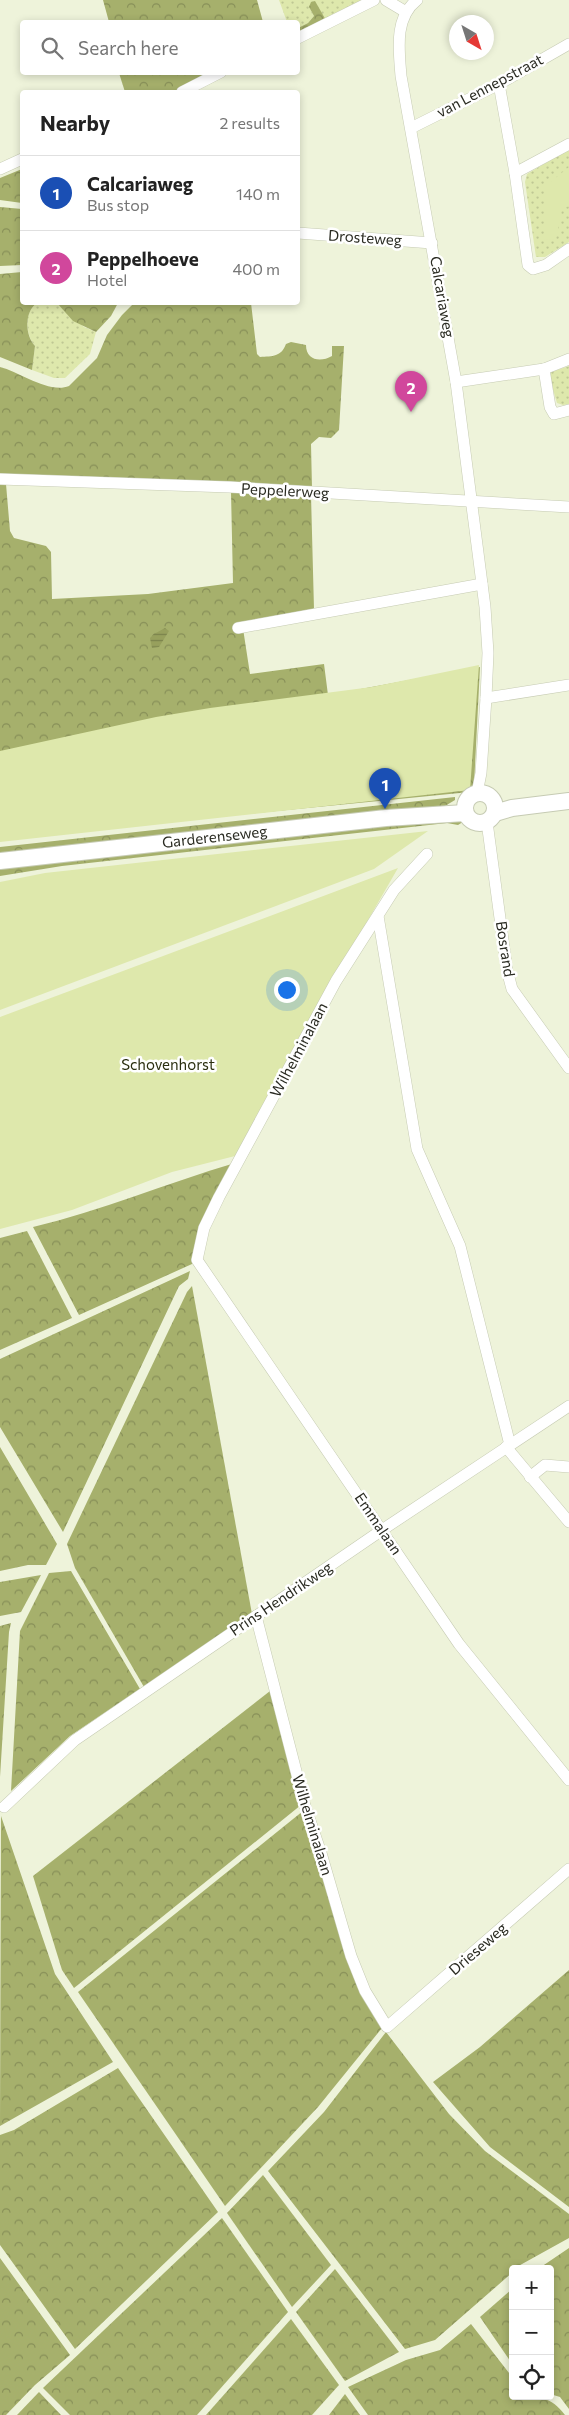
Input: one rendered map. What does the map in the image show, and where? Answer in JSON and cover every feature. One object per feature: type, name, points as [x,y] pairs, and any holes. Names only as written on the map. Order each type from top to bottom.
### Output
[{"type":"main road","points":[[487,808],[473,822],[465,810],[469,797],[487,808],[512,808],[569,802]]},
{"type":"main road","name":"Garderenseweg","points":[[0,861],[465,810]]},
{"type":"street","points":[[300,37],[374,0]]},
{"type":"street","points":[[386,0],[406,12],[417,0]]},
{"type":"street","name":"Calcariaweg","points":[[406,12],[399,36],[399,54],[456,382],[482,584],[488,653],[481,773],[487,808]]},
{"type":"street","name":"van Lennepstraat","points":[[411,128],[498,84],[569,44]]},
{"type":"street","points":[[186,90],[215,75]]},
{"type":"street","points":[[498,84],[515,173],[528,265],[533,269],[546,265],[569,249]]},
{"type":"street","points":[[515,173],[569,144]]},
{"type":"street","points":[[0,169],[20,160]]},
{"type":"street","name":"Drosteweg","points":[[300,232],[432,243]]},
{"type":"street","points":[[456,382],[544,369],[569,359]]},
{"type":"street","points":[[544,369],[550,406],[554,414],[569,410]]},
{"type":"street","name":"Peppelerweg","points":[[0,479],[229,487],[569,507]]},
{"type":"street","points":[[238,628],[482,584]]},
{"type":"street","points":[[486,698],[569,685]]},
{"type":"street","name":"Bosrand","points":[[487,808],[507,970],[512,989],[568,1067]]},
{"type":"street","name":"Wilhelminalaan","points":[[197,1260],[204,1228],[219,1197],[336,981],[394,890],[427,854]]},
{"type":"street","points":[[378,916],[417,1149],[460,1246],[508,1446],[530,1477],[569,1522]]},
{"type":"street","name":"Emmalaan","points":[[197,1260],[460,1644],[569,1780]]},
{"type":"street","name":"Prins Hendrikweg","points":[[4,1807],[75,1740],[382,1530],[569,1406]]},
{"type":"street","points":[[530,1477],[544,1465],[569,1467]]},
{"type":"street","name":"Wilhelminalaan","points":[[256,1616],[305,1806],[321,1853],[351,1956],[365,1991],[387,2027]]},
{"type":"street","name":"Drieseweg","points":[[387,2027],[569,1869]]},
{"type":"green space","points":[[103,0],[257,0],[262,20],[108,20]]},
{"type":"green space","points":[[279,0],[364,0],[327,22],[309,7],[314,16],[308,23],[300,27],[300,20],[286,20]]},
{"type":"green space","points":[[315,1],[327,22],[300,33],[300,27],[308,23],[314,16],[309,7],[311,2]]},
{"type":"green space","points":[[120,75],[205,75],[179,90],[124,90]]},
{"type":"green space","points":[[569,151],[569,242],[545,257],[536,257],[525,182],[527,174]]},
{"type":"green space","points":[[569,167],[569,206],[562,209],[556,239],[544,240],[544,187]]},
{"type":"green space","points":[[20,170],[20,203],[0,200],[0,178]]},
{"type":"green space","points":[[0,207],[20,209],[20,265],[0,266]]},
{"type":"green space","points":[[20,272],[20,305],[35,305],[30,312],[27,324],[29,336],[35,346],[32,370],[0,357],[0,274]]},
{"type":"green space","points":[[35,305],[59,305],[84,327],[96,332],[90,354],[65,378],[54,378],[32,370],[35,346],[29,335],[27,323]]},
{"type":"green space","points":[[59,305],[117,305],[111,316],[96,332],[73,321]]},
{"type":"green space","points":[[132,305],[251,305],[257,354],[260,357],[279,354],[286,344],[291,342],[306,345],[308,354],[318,360],[332,356],[332,346],[344,346],[339,430],[331,438],[319,437],[311,444],[312,488],[0,474],[0,367],[44,385],[61,388],[69,386],[97,358],[107,335]]},
{"type":"green space","points":[[569,366],[569,404],[563,405],[557,403],[548,373]]},
{"type":"green space","points":[[0,484],[6,484],[10,531],[14,538],[46,546],[51,552],[52,599],[148,594],[233,583],[231,492],[311,495],[314,609],[242,622],[250,674],[324,664],[328,695],[480,667],[474,785],[470,792],[0,838]]},
{"type":"green space","points":[[479,665],[470,790],[0,842],[0,751],[156,717],[372,687]]},
{"type":"green space","points":[[455,797],[455,800],[445,806],[0,855],[0,847]]},
{"type":"green space","points":[[466,820],[458,825],[447,823],[62,866],[0,876],[0,866],[337,828]]},
{"type":"green space","points":[[428,831],[374,869],[0,1010],[0,882],[45,873]]},
{"type":"green space","name":"Schovenhorst","points":[[398,868],[338,972],[239,1155],[172,1172],[72,1210],[0,1229],[0,1017]]},
{"type":"green space","points":[[235,1163],[201,1226],[192,1264],[79,1315],[33,1227],[84,1213]]},
{"type":"green space","points":[[27,1231],[72,1318],[0,1350],[0,1238]]},
{"type":"green space","points":[[190,1271],[188,1279],[179,1286],[63,1532],[0,1427],[0,1359]]},
{"type":"green space","points":[[192,1286],[252,1614],[144,1687],[75,1568],[67,1544],[187,1292]]},
{"type":"green space","points":[[0,1447],[57,1544],[46,1565],[28,1565],[0,1571]]},
{"type":"green space","points":[[71,1571],[140,1689],[70,1736],[11,1791],[20,1631],[49,1573]]},
{"type":"green space","points":[[41,1575],[21,1612],[0,1616],[0,1582]]},
{"type":"green space","points":[[11,1623],[9,1632],[0,1777],[0,1626]]},
{"type":"green space","points":[[270,1691],[301,1805],[74,1988],[62,1970],[33,1876]]},
{"type":"green space","points":[[303,1811],[382,2028],[318,2107],[225,2206],[78,1992]]},
{"type":"green space","points":[[1,1816],[55,1974],[113,2062],[0,2126]]},
{"type":"green space","points":[[569,1970],[569,2207],[490,2147],[433,2082],[480,2047]]},
{"type":"green space","points":[[386,2032],[449,2114],[485,2151],[569,2214],[569,2238],[520,2265],[509,2265],[509,2275],[435,2340],[405,2349],[268,2171],[324,2112]]},
{"type":"green space","points":[[118,2068],[218,2212],[75,2349],[0,2245],[0,2135],[14,2130]]},
{"type":"green space","points":[[263,2175],[331,2265],[292,2307],[227,2213]]},
{"type":"green space","points":[[222,2218],[288,2312],[197,2415],[70,2415],[43,2388]]},
{"type":"green space","points":[[569,2248],[569,2409],[560,2397],[554,2395],[554,2265],[544,2265]]},
{"type":"green space","points":[[0,2258],[70,2355],[35,2385],[6,2415],[0,2415]]},
{"type":"green space","points":[[335,2269],[399,2352],[345,2381],[296,2312]]},
{"type":"green space","points":[[509,2292],[509,2359],[480,2317]]},
{"type":"green space","points":[[291,2319],[339,2385],[312,2415],[206,2415]]},
{"type":"green space","points":[[471,2324],[509,2373],[509,2400],[548,2400],[565,2415],[368,2415],[348,2387],[406,2360],[440,2350]]},
{"type":"green space","points":[[39,2392],[61,2415],[17,2415]]},
{"type":"green space","points":[[345,2394],[360,2415],[329,2415]]},
{"type":"shaded area","points":[[165,628],[169,631],[159,647],[152,648],[150,638]]},
{"type":"place","name":"Peppelhoeve","points":[[411,412]]},
{"type":"place","name":"Calcariaweg","points":[[385,809]]}]
